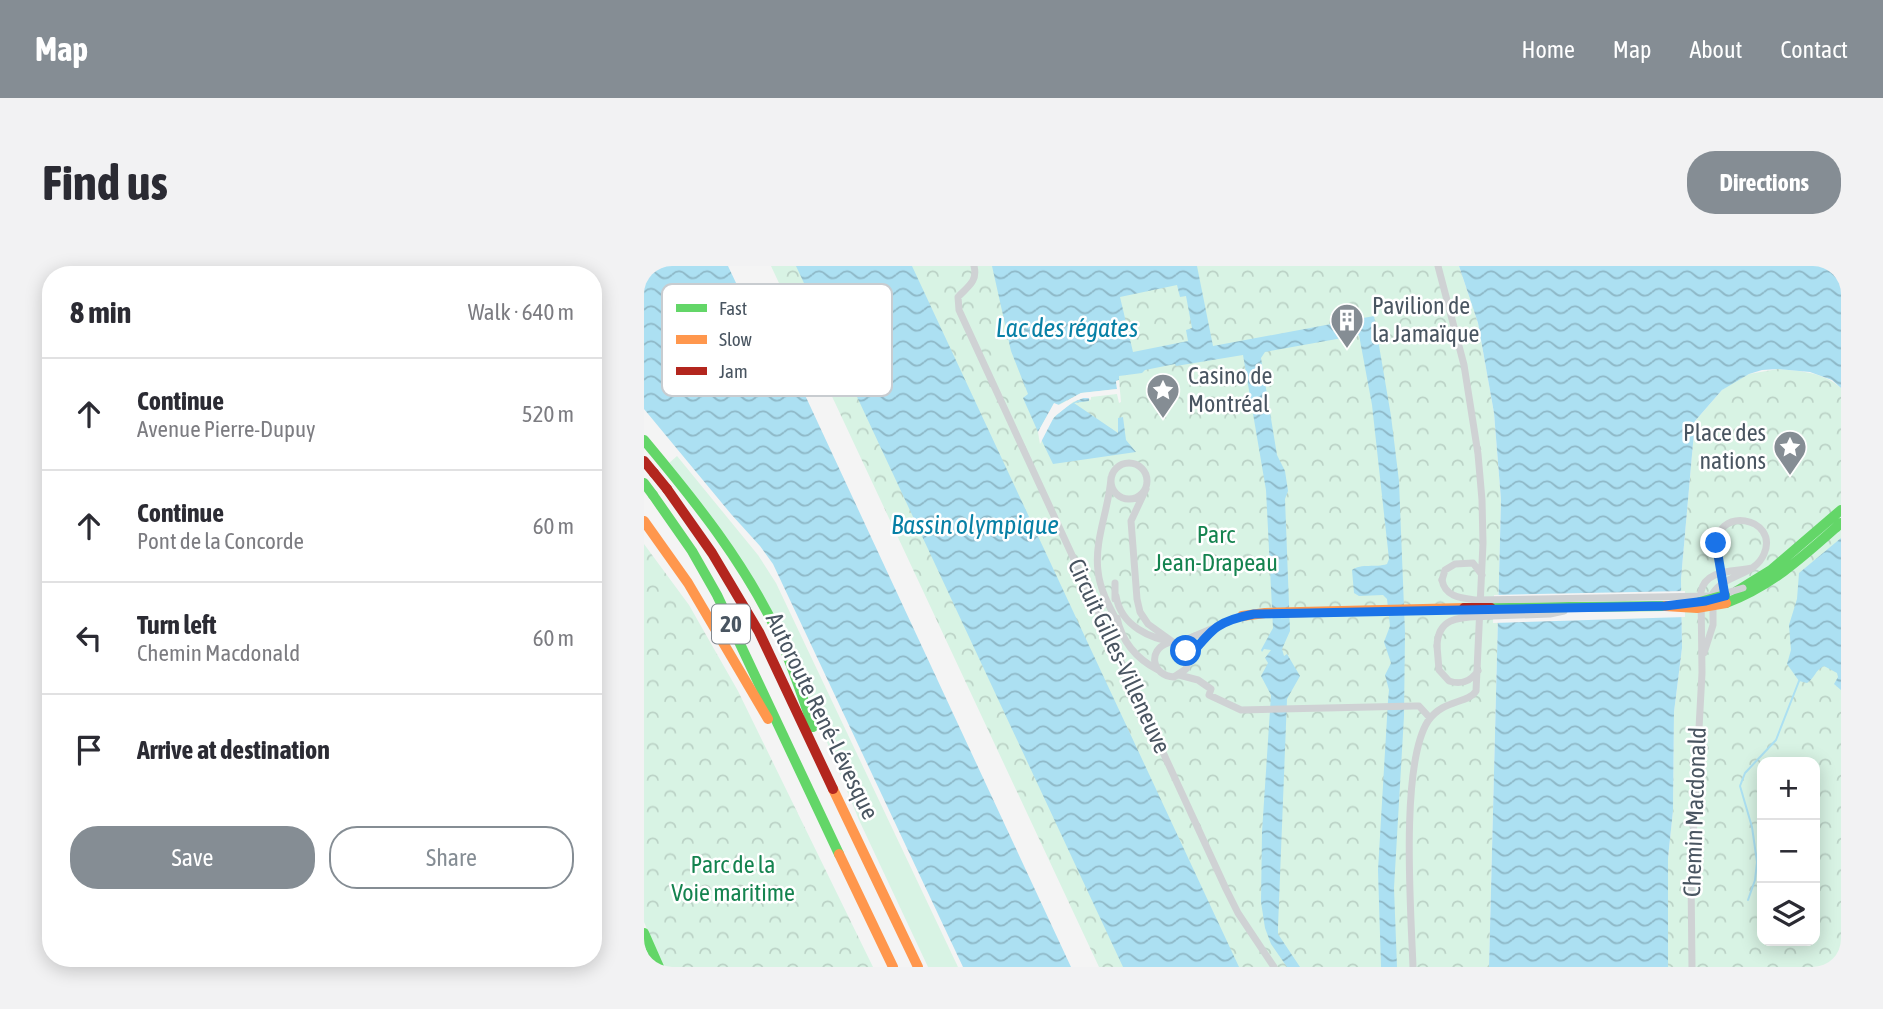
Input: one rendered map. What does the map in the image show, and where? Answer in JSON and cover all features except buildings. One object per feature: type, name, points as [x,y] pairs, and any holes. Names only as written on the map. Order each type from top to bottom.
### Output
[{"type":"main road","points":[[644,440],[724,543],[766,613],[792,666],[835,791]]},
{"type":"main road","name":"Autoroute René-Lévesque","points":[[644,461],[697,531],[752,619],[918,967]]},
{"type":"main road","points":[[649,493],[673,474]]},
{"type":"main road","name":"Autoroute René-Lévesque","points":[[644,483],[685,540],[711,583],[893,967]]},
{"type":"main road","points":[[1725,598],[1771,570],[1841,510]]},
{"type":"main road","points":[[644,521],[680,571],[748,688],[796,760]]},
{"type":"main road","points":[[1242,616],[1265,613],[1464,608],[1697,608],[1725,598],[1758,591],[1841,523]]},
{"type":"main road","points":[[644,933],[649,957],[659,967]]},
{"type":"street","name":"Circuit Gilles-Villeneuve","points":[[974,266],[972,284],[958,297],[958,310],[1226,889],[1274,967]]},
{"type":"street","points":[[1413,967],[1409,878],[1412,798],[1419,741],[1430,718],[1445,705],[1474,695],[1478,670],[1482,576],[1482,500],[1474,428],[1460,346],[1438,266]]},
{"type":"street","points":[[1198,680],[1189,661],[1173,642],[1167,635],[1148,624],[1140,612],[1131,521],[1146,489],[1146,472],[1135,463],[1119,465],[1111,478],[1099,544],[1098,571],[1104,595],[1126,643],[1133,652],[1168,677],[1198,680],[1211,689],[1209,695],[1235,709],[1419,706],[1430,718]]},
{"type":"street","points":[[1111,478],[1113,489],[1126,499],[1137,497],[1146,489]]},
{"type":"street","points":[[1482,576],[1478,566],[1467,562],[1449,567],[1442,580],[1444,588],[1450,594],[1476,600],[1725,598],[1716,550],[1717,536],[1725,526],[1740,520],[1754,523],[1765,536],[1764,555],[1752,568]]},
{"type":"street","name":"Chemin Macdonald","points":[[1702,657],[1713,625],[1713,593],[1720,584],[1752,568]]},
{"type":"street","name":"Chemin Macdonald","points":[[1692,967],[1691,876],[1703,584],[1715,575],[1752,568]]},
{"type":"street","points":[[1115,583],[1118,623]]},
{"type":"street","points":[[1116,596],[1122,615],[1135,626],[1151,636],[1173,642]]},
{"type":"street","points":[[1478,670],[1471,679],[1464,682],[1448,681],[1438,670],[1437,646],[1440,631],[1453,620],[1550,614],[1578,608]]},
{"type":"street","points":[[1158,670],[1155,666],[1155,654],[1163,645],[1242,616]]},
{"type":"street","points":[[1179,676],[1213,628]]},
{"type":"green space","name":"Parc Jean-Drapeau","points":[[771,266],[1459,266],[1478,323],[1494,413],[1501,500],[1489,967],[1099,967],[832,396],[892,396],[892,284],[779,284]]},
{"type":"green space","points":[[1778,369],[1819,375],[1841,388],[1841,967],[1668,967],[1668,858],[1673,811],[1674,712],[1682,648],[1681,579],[1695,421],[1732,382],[1749,374]]},
{"type":"green space","points":[[677,456],[758,555],[776,583],[958,967],[928,967],[859,820],[791,655],[668,464]]},
{"type":"green space","name":"Parc de la Voie maritime","points":[[644,544],[689,605],[738,691],[873,967],[663,967],[644,922]]},
{"type":"water","points":[[644,266],[728,266],[736,284],[662,284],[662,396],[805,396],[1071,967],[963,967],[773,564],[644,409]]},
{"type":"water","name":"Bassin olympique","points":[[796,266],[912,266],[1239,967],[1123,967],[857,396],[892,396],[892,284],[804,284]]},
{"type":"water","name":"Lac des régates","points":[[992,266],[1197,266],[1213,346],[1374,316],[1399,481],[1405,633],[1404,716],[1394,888],[1397,967],[1381,967],[1378,870],[1389,690],[1385,675],[1391,663],[1384,642],[1390,626],[1387,599],[1383,595],[1359,596],[1354,593],[1352,570],[1387,564],[1389,559],[1372,405],[1359,335],[1265,352],[1261,358],[1277,455],[1285,471],[1288,491],[1285,499],[1290,631],[1282,649],[1284,656],[1287,654],[1300,676],[1287,699],[1278,934],[1300,967],[1287,967],[1271,944],[1265,928],[1261,902],[1262,832],[1271,695],[1261,676],[1268,663],[1265,658],[1271,650],[1261,650],[1273,628],[1266,490],[1243,355],[1176,366],[1175,364],[1119,376],[1116,381],[1117,389],[1081,393],[1058,405],[1054,404],[1038,432],[1023,398],[1028,394],[1011,351]],"holes":[[[1177,285],[1180,297],[1186,296],[1192,328],[1186,330],[1188,341],[1133,352],[1120,297]]]},
{"type":"water","points":[[1459,266],[1841,266],[1841,388],[1832,380],[1810,372],[1762,370],[1749,374],[1722,390],[1695,421],[1681,579],[1682,648],[1674,712],[1673,811],[1668,858],[1668,967],[1489,967],[1501,500],[1494,413],[1478,323]]},
{"type":"water","points":[[1083,398],[1089,398],[1089,401],[1074,403],[1118,433],[1118,418],[1123,417],[1126,440],[1136,452],[1053,464],[1041,439],[1058,414],[1069,405]]},
{"type":"water","points":[[1841,538],[1841,690],[1834,684],[1837,673],[1824,666],[1807,683],[1799,681],[1787,664],[1791,650],[1789,625],[1797,599],[1799,573]]},
{"type":"pier","points":[[1119,380],[1121,402],[1119,403],[1117,394],[1091,397],[1091,400],[1083,398],[1073,402],[1054,417],[1040,444],[1038,432],[1054,403],[1059,405],[1081,393],[1117,389],[1116,381]]},
{"type":"pier","points":[[1685,591],[1685,617],[1493,623],[1494,595]]},
{"type":"waterway","points":[[1748,900],[1755,880],[1757,862],[1752,827],[1740,786],[1745,773],[1776,740],[1799,681]]},
{"type":"traffic: fast","points":[[644,440],[700,510],[751,583],[779,636],[813,727]]},
{"type":"traffic: fast","points":[[644,483],[653,495]]},
{"type":"traffic: fast","points":[[653,495],[692,551],[717,595],[839,854]]},
{"type":"traffic: fast","points":[[1737,591],[1771,570],[1841,510]]},
{"type":"traffic: fast","points":[[1726,603],[1773,579],[1841,523]]},
{"type":"traffic: fast","points":[[1700,602],[1725,595]]},
{"type":"traffic: fast","points":[[1491,608],[1665,606]]},
{"type":"traffic: fast","points":[[644,933],[659,967]]},
{"type":"traffic: slow","points":[[644,521],[688,583],[768,719]]},
{"type":"traffic: slow","points":[[1665,606],[1697,608],[1726,603]]},
{"type":"traffic: slow","points":[[1242,616],[1265,613],[1464,608]]},
{"type":"traffic: slow","points":[[833,789],[918,967]]},
{"type":"traffic: slow","points":[[839,854],[893,967]]},
{"type":"traffic: jam","points":[[644,461],[654,473]]},
{"type":"traffic: jam","points":[[654,473],[667,489]]},
{"type":"traffic: jam","points":[[667,489],[712,553],[759,632],[833,789]]},
{"type":"traffic: jam","points":[[1464,608],[1491,608]]},
{"type":"place","name":"Pavilion de la Jamaïque","points":[[1347,350]]},
{"type":"place","name":"Casino de Montréal","points":[[1163,420]]},
{"type":"place","name":"Place des nations","points":[[1790,477]]},
{"type":"route","points":[[1186,651],[1189,657],[1213,628],[1254,614],[1665,606],[1706,601],[1725,596],[1716,543]]}]
